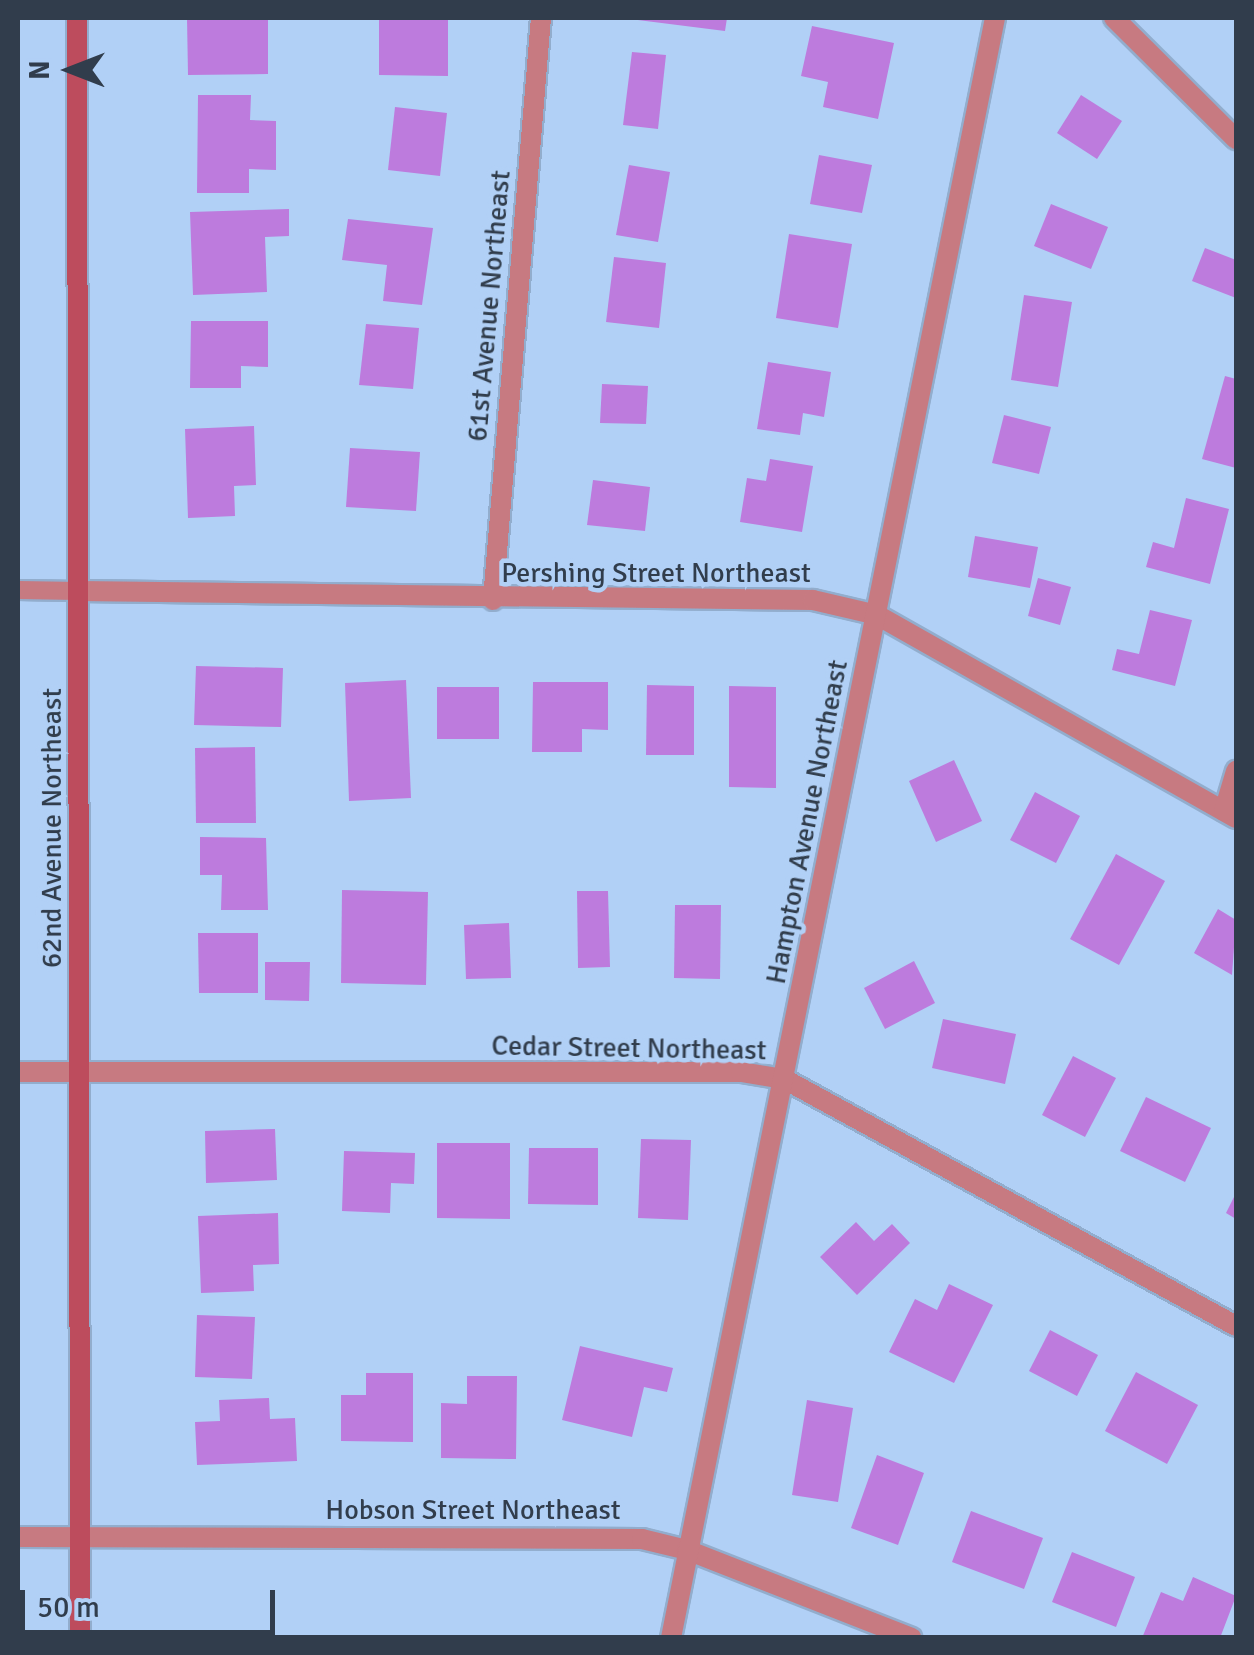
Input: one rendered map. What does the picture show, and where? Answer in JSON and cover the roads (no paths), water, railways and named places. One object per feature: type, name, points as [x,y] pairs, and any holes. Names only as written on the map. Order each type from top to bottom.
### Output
[{"type":"street","name":"62nd Avenue Northeast","points":[[78,18],[80,1638]]},
{"type":"street","name":"61st Avenue Northeast","points":[[493,600],[541,18]]},
{"type":"street","name":"Hampton Avenue Northeast","points":[[671,1638],[995,18]]},
{"type":"street","points":[[1114,18],[1236,139]]},
{"type":"street","name":"Pershing Street Northeast","points":[[79,591],[493,600],[813,600],[877,615],[1230,815]]},
{"type":"street","points":[[1230,815],[1236,771]]},
{"type":"street","name":"Cedar Street Northeast","points":[[18,1072],[741,1072],[784,1079],[1236,1326]]},
{"type":"street","name":"Hobson Street Northeast","points":[[18,1537],[642,1539],[687,1550],[911,1638]]},
{"type":"lane","points":[[18,590],[79,591]]}]
